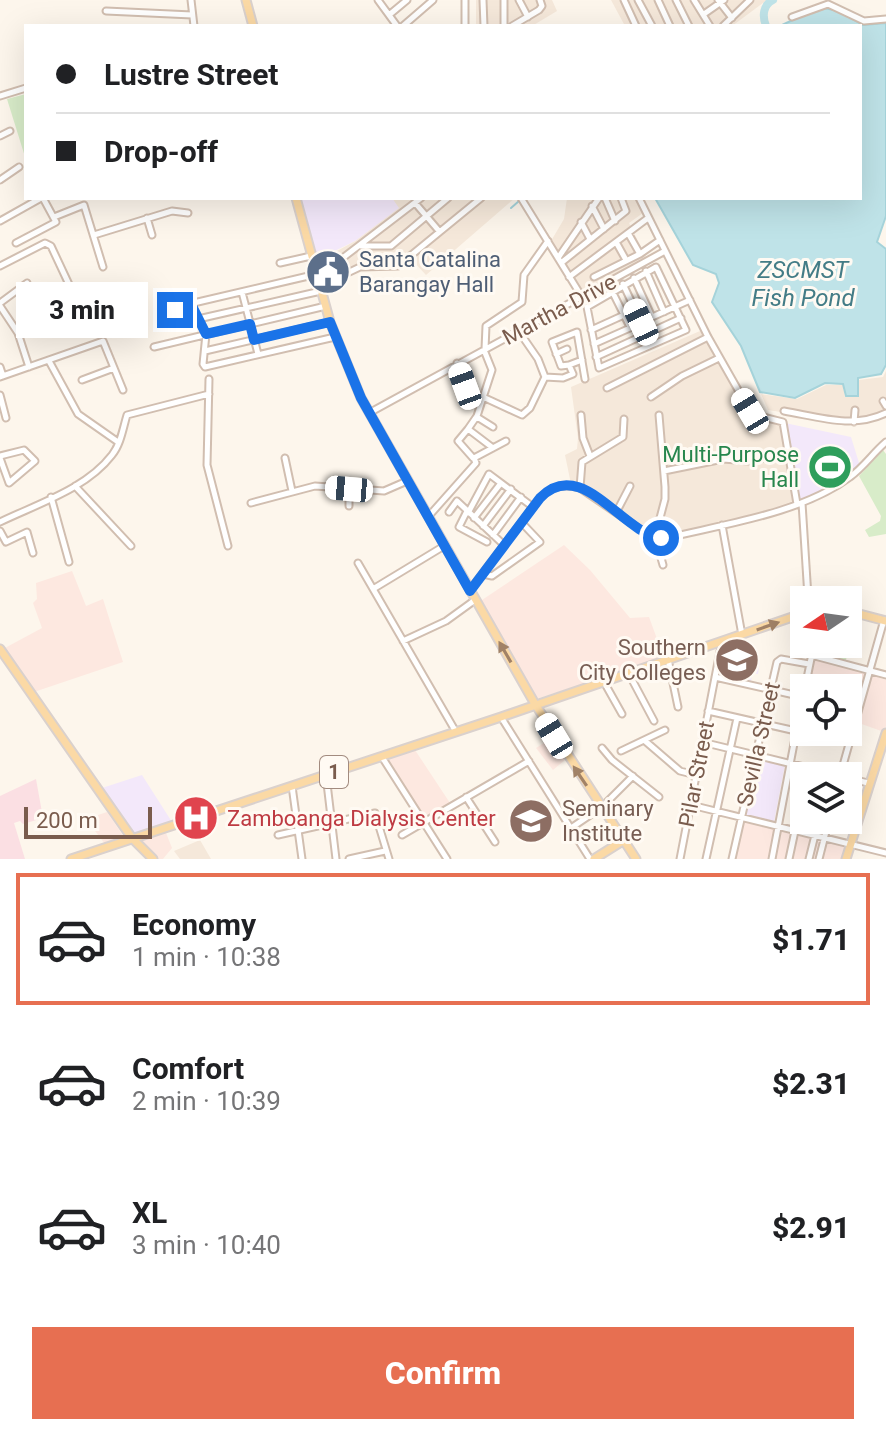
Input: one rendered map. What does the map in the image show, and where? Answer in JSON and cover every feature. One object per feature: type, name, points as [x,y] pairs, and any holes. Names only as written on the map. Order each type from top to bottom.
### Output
[{"type":"main road","points":[[248,1],[253,24]]},
{"type":"main road","points":[[298,200],[330,322],[349,374],[427,518],[535,704],[636,859]]},
{"type":"main road","points":[[862,615],[885,621]]},
{"type":"main road","points":[[535,704],[790,618]]},
{"type":"main road","points":[[0,649],[132,838],[153,859]]},
{"type":"main road","name":"1","points":[[71,859],[535,704]]},
{"type":"main road","points":[[846,859],[886,733]]},
{"type":"main road","points":[[592,859],[624,840]]},
{"type":"street","points":[[191,0],[194,24]]},
{"type":"street","points":[[389,15],[407,0]]},
{"type":"street","points":[[405,24],[433,0]]},
{"type":"street","points":[[465,0],[465,24]]},
{"type":"street","points":[[483,0],[484,24]]},
{"type":"street","points":[[504,0],[504,24]]},
{"type":"street","points":[[518,0],[528,17]]},
{"type":"street","points":[[516,24],[541,9],[540,0]]},
{"type":"street","points":[[624,0],[635,24]]},
{"type":"street","points":[[638,0],[651,24]]},
{"type":"street","points":[[658,0],[669,24]]},
{"type":"street","points":[[676,0],[688,24]]},
{"type":"street","points":[[694,0],[709,24]]},
{"type":"street","points":[[725,24],[750,0]]},
{"type":"street","points":[[380,1],[396,24]]},
{"type":"street","points":[[704,14],[721,1],[732,18]]},
{"type":"street","points":[[792,17],[828,4],[864,21],[886,19]]},
{"type":"street","points":[[106,11],[192,15]]},
{"type":"street","points":[[0,96],[24,89]]},
{"type":"street","points":[[0,136],[10,131]]},
{"type":"street","points":[[0,180],[19,167]]},
{"type":"street","points":[[0,221],[38,200]]},
{"type":"street","points":[[16,243],[55,223],[43,200]]},
{"type":"street","points":[[339,276],[338,262],[419,200]]},
{"type":"street","points":[[360,246],[391,246],[446,200]]},
{"type":"street","points":[[198,319],[321,288],[360,267],[398,266],[478,200]]},
{"type":"street","points":[[522,200],[582,297]]},
{"type":"street","points":[[559,260],[597,200]]},
{"type":"street","points":[[606,200],[615,221]]},
{"type":"street","points":[[559,260],[626,211],[622,200]]},
{"type":"street","points":[[640,200],[719,358],[753,414],[783,422],[787,454],[800,503],[809,586]]},
{"type":"street","points":[[54,217],[83,201],[103,267]]},
{"type":"street","points":[[416,204],[439,231]]},
{"type":"street","points":[[592,206],[604,229]]},
{"type":"street","points":[[94,235],[172,211],[188,213]]},
{"type":"street","points":[[147,218],[152,235]]},
{"type":"street","points":[[569,277],[648,218]]},
{"type":"street","points":[[581,222],[590,239]]},
{"type":"street","points":[[628,233],[640,254]]},
{"type":"street","points":[[594,277],[640,254],[660,240]]},
{"type":"street","points":[[427,518],[476,463],[458,441],[477,416],[492,370],[484,350],[486,326],[522,302],[524,275],[548,241]]},
{"type":"street","points":[[616,242],[626,260]]},
{"type":"street","points":[[0,266],[48,243],[88,325],[75,333]]},
{"type":"street","name":"Martha Drive","points":[[369,413],[665,251]]},
{"type":"street","points":[[280,263],[311,256]]},
{"type":"street","points":[[658,268],[686,330],[598,367],[587,307],[634,278],[658,268]]},
{"type":"street","points":[[646,271],[664,312]]},
{"type":"street","points":[[168,314],[191,304],[317,274]]},
{"type":"street","points":[[634,278],[652,317]]},
{"type":"street","points":[[27,283],[0,304],[18,333],[29,367]]},
{"type":"street","points":[[623,284],[641,322]]},
{"type":"street","points":[[612,291],[630,327]]},
{"type":"street","points":[[242,292],[258,354]]},
{"type":"street","points":[[594,344],[690,300]]},
{"type":"street","points":[[191,304],[206,334],[205,367],[335,337]]},
{"type":"street","points":[[154,347],[326,306]]},
{"type":"street","points":[[591,330],[624,315]]},
{"type":"street","points":[[596,357],[681,318]]},
{"type":"street","points":[[205,351],[330,322]]},
{"type":"street","points":[[483,397],[522,415],[530,408],[545,377],[536,356],[518,330]]},
{"type":"street","points":[[582,360],[561,366],[552,342],[577,332],[582,360],[585,379]]},
{"type":"street","points":[[607,388],[708,337]]},
{"type":"street","points":[[0,367],[2,376],[103,341],[123,390]]},
{"type":"street","points":[[556,354],[567,349]]},
{"type":"street","points":[[651,397],[682,376],[719,358]]},
{"type":"street","points":[[49,361],[78,414],[118,442]]},
{"type":"street","points":[[457,363],[466,390],[462,395]]},
{"type":"street","points":[[545,377],[568,377],[573,374],[569,365]]},
{"type":"street","points":[[82,380],[114,368]]},
{"type":"street","points":[[568,377],[571,384]]},
{"type":"street","points":[[209,379],[207,465],[228,546]]},
{"type":"street","points":[[0,522],[75,486],[112,455],[124,432],[127,415],[209,394]]},
{"type":"street","points":[[0,395],[6,418]]},
{"type":"street","points":[[854,422],[855,410]]},
{"type":"street","points":[[784,411],[854,422],[886,413]]},
{"type":"street","points":[[581,415],[583,438],[590,456]]},
{"type":"street","points":[[659,415],[665,499],[655,537],[663,565]]},
{"type":"street","points":[[477,416],[493,427]]},
{"type":"street","points":[[580,488],[582,462],[623,437],[624,419]]},
{"type":"street","points":[[468,429],[493,448]]},
{"type":"street","points":[[474,458],[506,441]]},
{"type":"street","points":[[470,591],[533,507],[553,488],[567,485],[580,488],[655,537],[667,538],[800,503],[849,478],[885,444]]},
{"type":"street","points":[[24,450],[35,462],[9,483],[0,457],[24,450]]},
{"type":"street","points":[[664,471],[723,459],[749,461],[787,454]]},
{"type":"street","points":[[285,458],[292,491]]},
{"type":"street","points":[[487,542],[459,527],[487,475],[490,474],[533,507]]},
{"type":"street","points":[[251,503],[315,486],[384,491],[407,481]]},
{"type":"street","points":[[474,518],[501,483]]},
{"type":"street","points":[[75,486],[131,546]]},
{"type":"street","points":[[617,511],[630,486]]},
{"type":"street","points":[[349,489],[349,506]]},
{"type":"street","points":[[483,526],[511,489]]},
{"type":"street","points":[[51,497],[69,562]]},
{"type":"street","points":[[493,535],[521,497]]},
{"type":"street","points":[[449,512],[455,501],[504,545]]},
{"type":"street","points":[[483,574],[492,576],[540,542],[522,523]]},
{"type":"street","points":[[722,525],[742,635]]},
{"type":"street","points":[[0,531],[5,542],[27,532],[33,553]]},
{"type":"street","points":[[373,589],[444,546]]},
{"type":"street","points":[[358,563],[456,732]]},
{"type":"street","points":[[403,641],[446,621],[475,600]]},
{"type":"street","points":[[845,762],[885,621]]},
{"type":"street","name":"Pilar Street","points":[[680,859],[722,641]]},
{"type":"street","points":[[807,674],[810,658]]},
{"type":"street","points":[[822,658],[886,675]]},
{"type":"street","points":[[668,659],[678,707]]},
{"type":"street","name":"Sevilla Street","points":[[732,859],[779,660],[809,664]]},
{"type":"street","points":[[629,674],[654,721]]},
{"type":"street","points":[[715,677],[770,690],[790,691]]},
{"type":"street","points":[[604,682],[622,714]]},
{"type":"street","points":[[708,711],[790,730]]},
{"type":"street","points":[[501,717],[592,859]]},
{"type":"street","points":[[706,859],[737,718]]},
{"type":"street","points":[[621,751],[665,730]]},
{"type":"street","points":[[644,740],[680,771],[696,775]]},
{"type":"street","points":[[702,742],[790,763],[772,859]]},
{"type":"street","points":[[602,748],[659,797]]},
{"type":"street","points":[[381,756],[447,859]]},
{"type":"street","points":[[402,835],[529,761]]},
{"type":"street","points":[[326,775],[336,859]]},
{"type":"street","points":[[571,828],[602,807],[633,776]]},
{"type":"street","points":[[862,782],[868,783]]},
{"type":"street","points":[[292,786],[302,859]]},
{"type":"street","points":[[466,797],[495,842]]},
{"type":"street","points":[[691,805],[790,829]]},
{"type":"street","points":[[278,835],[375,813],[389,859]]},
{"type":"street","points":[[789,859],[794,834]]},
{"type":"street","points":[[811,834],[886,853]]},
{"type":"street","points":[[819,859],[826,834]]},
{"type":"street","points":[[809,859],[815,835]]},
{"type":"street","points":[[349,859],[385,851]]},
{"type":"shaded area","points":[[476,0],[552,0],[557,11],[535,24],[476,24]]},
{"type":"shaded area","points":[[611,0],[767,0],[735,24],[624,24]]},
{"type":"shaded area","points":[[301,200],[393,200],[399,208],[355,241],[316,260]]},
{"type":"shaded area","points":[[393,200],[513,200],[426,275],[412,260],[396,270],[361,268],[323,288],[321,281],[336,264],[330,255],[355,241],[398,208]]},
{"type":"shaded area","points":[[567,200],[637,200],[643,213],[629,223],[647,259],[583,293],[551,241],[564,219]]},
{"type":"shaded area","points":[[700,331],[747,414],[780,423],[794,503],[722,523],[658,536],[588,490],[571,484],[565,455],[577,449],[578,438],[571,387]]},
{"type":"shaded area","points":[[886,371],[886,414],[849,423],[768,410],[761,394],[797,399],[826,385],[843,385],[845,397],[859,397],[859,380],[883,377]]},
{"type":"shaded area","points":[[785,423],[851,437],[860,466],[838,482],[798,502]]},
{"type":"shaded area","points":[[564,545],[590,570],[630,618],[649,617],[664,658],[536,699],[479,602]]},
{"type":"shaded area","points":[[72,571],[86,606],[103,599],[123,662],[34,692],[3,649],[42,628],[33,603],[37,599],[36,583]]},
{"type":"shaded area","name":"Southern City Colleges","points":[[738,638],[740,651],[748,653],[747,659],[760,661],[758,674],[752,673],[751,682],[718,675],[724,644]]},
{"type":"shaded area","points":[[815,658],[866,673],[862,687],[862,674],[811,674]]},
{"type":"shaded area","points":[[872,675],[886,680],[884,732],[862,724],[862,704]]},
{"type":"shaded area","points":[[550,739],[565,760],[553,770],[536,748]]},
{"type":"shaded area","points":[[415,750],[450,803],[424,819],[387,759]]},
{"type":"shaded area","points":[[756,759],[785,765],[774,822],[744,815]]},
{"type":"shaded area","points":[[142,775],[172,822],[133,833],[102,788]]},
{"type":"shaded area","points":[[36,779],[43,818],[23,824],[20,821],[14,823],[25,859],[0,859],[0,796]]},
{"type":"shaded area","points":[[107,812],[124,837],[105,844],[86,819]]},
{"type":"shaded area","points":[[742,821],[848,845],[843,859],[733,859]]},
{"type":"shaded area","points":[[166,833],[172,848],[163,859],[156,859],[138,841]]},
{"type":"shaded area","points":[[200,840],[211,859],[180,859],[174,851]]},
{"type":"green space","points":[[24,95],[24,154],[7,99]]},
{"type":"green space","points":[[883,450],[886,454],[886,534],[869,537],[865,530],[880,521],[881,516],[859,476]]},
{"type":"green space","points":[[828,658],[846,658],[845,663]]},
{"type":"water","name":"ZSCMST Fish Pond","points":[[820,7],[838,11],[861,24],[784,24]]},
{"type":"water","name":"ZSCMST Fish Pond","points":[[886,23],[886,216],[877,242],[886,249],[886,365],[881,374],[858,378],[858,396],[846,396],[843,384],[825,383],[795,398],[760,392],[741,346],[712,302],[719,283],[716,274],[693,265],[656,200],[862,200],[862,24]]},
{"type":"waterway","points":[[766,24],[764,11],[773,0]]},
{"type":"waterway","points":[[511,208],[519,201]]},
{"type":"place","name":"Santa Catalina Barangay Hall","points":[[328,272]]},
{"type":"place","name":"Multi-Purpose Hall","points":[[830,467]]},
{"type":"place","name":"Southern City Colleges","points":[[737,660]]},
{"type":"place","name":"Zamboanga Dialysis Center","points":[[196,818]]},
{"type":"place","name":"Seminary Institute","points":[[531,821]]},
{"type":"route","points":[[175,310],[191,304],[206,334],[250,324],[254,340],[330,322],[361,398],[470,591],[540,498],[559,486],[573,486],[588,492],[647,534],[661,538]]}]
